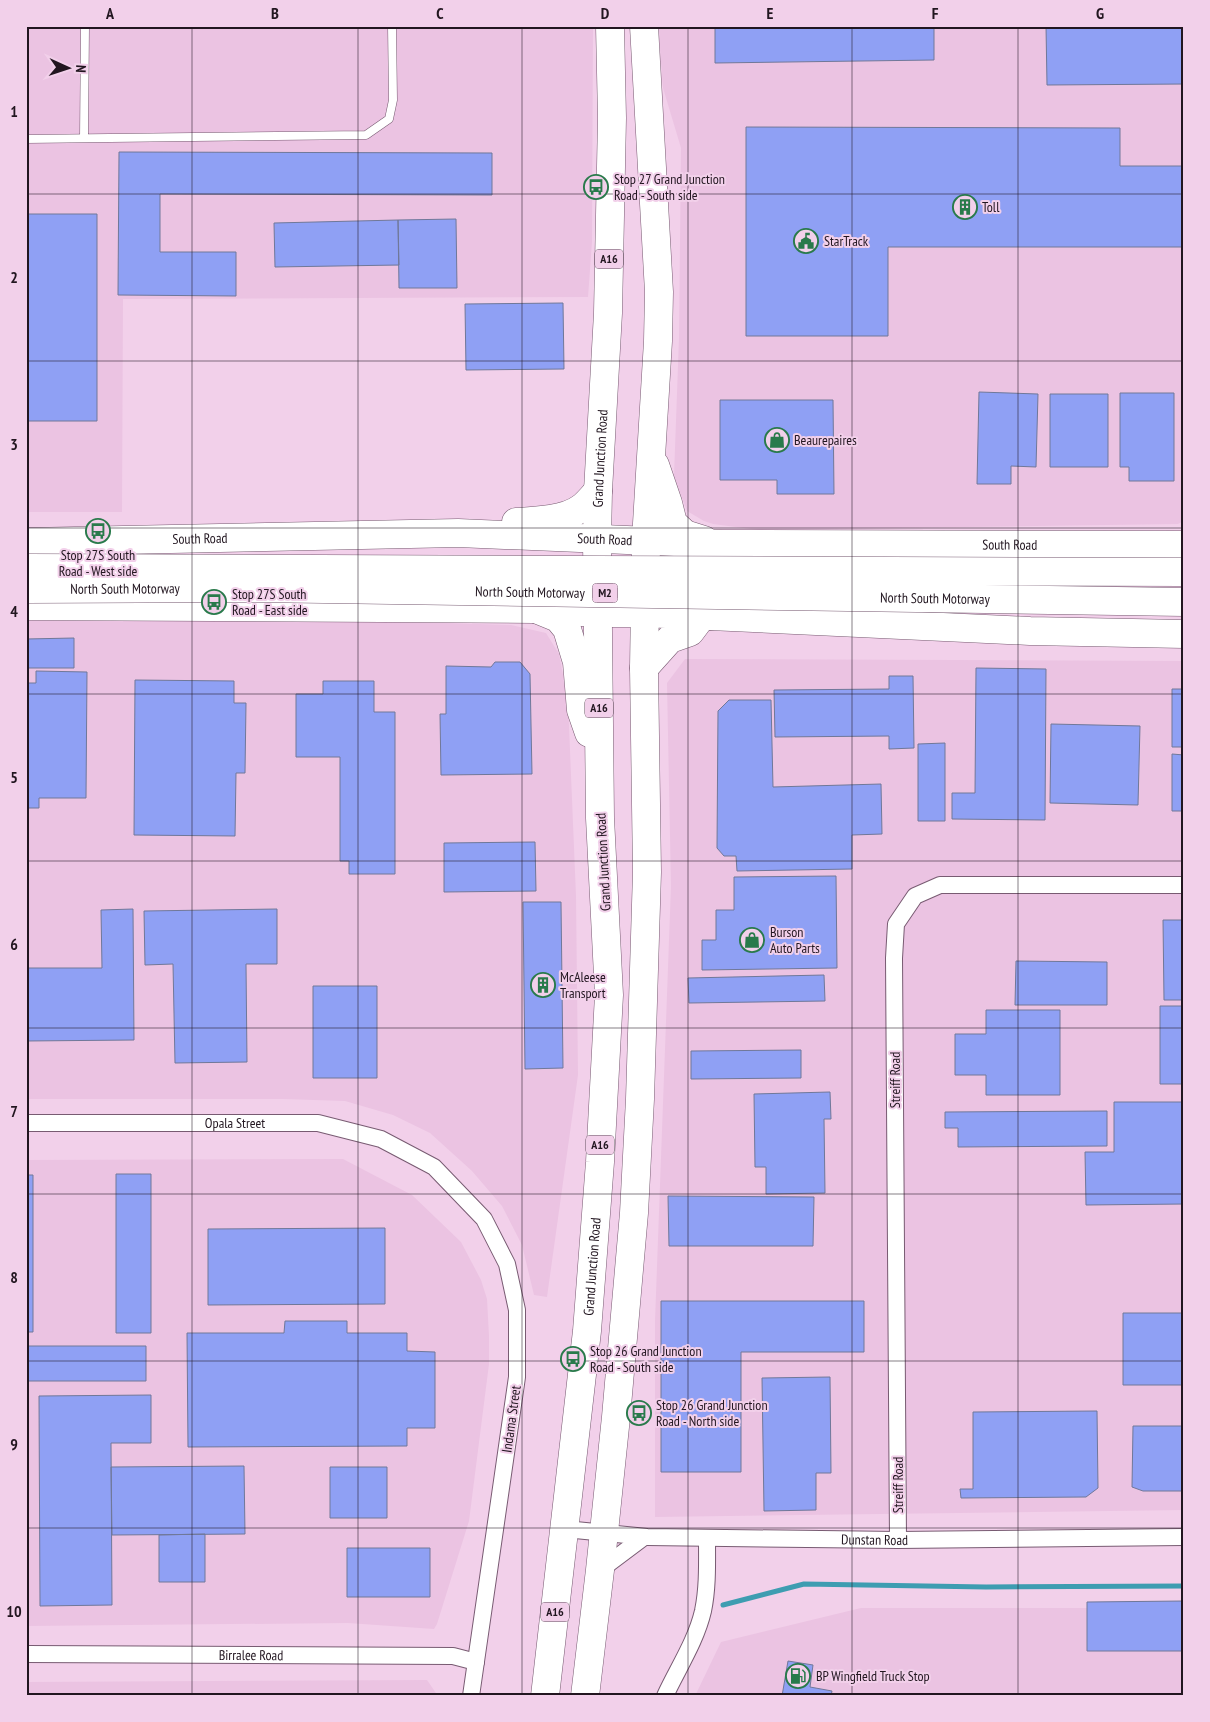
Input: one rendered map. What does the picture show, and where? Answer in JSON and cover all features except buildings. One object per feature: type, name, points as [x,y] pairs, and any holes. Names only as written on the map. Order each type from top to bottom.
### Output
[{"type":"highway","name":"Grand Junction Road","points":[[545,1696],[587,1331],[600,1162],[609,995],[600,818],[597,539],[608,304],[612,118],[610,26]]},
{"type":"highway","points":[[585,1696],[604,1532],[634,1213],[640,1099],[647,872],[644,613],[650,452],[658,341],[659,292],[644,26]]},
{"type":"highway","points":[[650,452],[668,503],[672,523],[685,534],[722,544]]},
{"type":"highway","points":[[458,533],[495,522],[544,520],[558,517],[581,509],[598,491]]},
{"type":"highway","name":"South Road","points":[[26,542],[458,533],[722,544],[1184,545]]},
{"type":"highway","points":[[527,536],[553,563],[554,583],[534,609]]},
{"type":"highway","name":"North South Motorway","points":[[26,568],[1184,572]]},
{"type":"highway","name":"North South Motorway","points":[[26,589],[255,588],[1184,602]]},
{"type":"highway","points":[[26,606],[534,609],[1030,631],[1184,634]]},
{"type":"highway","points":[[534,609],[558,618],[566,629],[577,662],[581,710],[599,760]]},
{"type":"highway","points":[[644,668],[670,639],[690,632],[702,616]]},
{"type":"street","name":"Streiff Road","points":[[898,1540],[894,958],[896,924],[915,896],[940,885],[1184,885]]},
{"type":"street","name":"Opala Street","points":[[26,1123],[318,1123],[381,1139],[434,1167]]},
{"type":"street","name":"Indama Street","points":[[434,1167],[484,1219],[507,1264],[517,1310],[516,1377],[471,1696]]},
{"type":"street","name":"Dunstan Road","points":[[565,1529],[644,1537],[707,1538],[898,1540],[1184,1537]]},
{"type":"street","points":[[600,1570],[644,1537]]},
{"type":"street","points":[[664,1696],[694,1638],[702,1612],[707,1585],[707,1538]]},
{"type":"street","name":"Birralee Road","points":[[26,1654],[453,1656],[476,1662]]},
{"type":"lane","points":[[84,138],[85,26]]},
{"type":"lane","points":[[26,139],[366,135],[390,119],[393,100],[392,26]]},
{"type":"shaded area","points":[[26,26],[593,26],[592,242],[588,297],[123,299],[122,512],[26,512]]},
{"type":"shaded area","points":[[658,26],[1184,26],[1184,521],[1178,524],[759,530],[713,524],[687,511],[674,476],[679,338],[681,148],[663,88]]},
{"type":"shaded area","points":[[26,621],[448,623],[511,625],[546,633],[559,654],[568,702],[576,896],[578,1075],[547,1297],[534,1295],[522,1245],[502,1206],[472,1171],[430,1133],[393,1115],[345,1101],[283,1099],[26,1099]]},
{"type":"shaded area","points":[[685,659],[1184,661],[1184,1510],[655,1517],[655,1321],[671,886],[667,683]]},
{"type":"shaded area","points":[[343,1159],[412,1195],[461,1242],[481,1280],[487,1299],[489,1364],[469,1521],[434,1629],[348,1623],[26,1626],[26,1160]]},
{"type":"shaded area","points":[[861,1608],[1184,1608],[1184,1696],[695,1696],[721,1642]]},
{"type":"shaded area","points":[[427,1680],[438,1696],[26,1696],[26,1682]]},
{"type":"waterway","points":[[723,1605],[804,1584],[986,1587],[1184,1586]]},
{"type":"place","name":"Stop 27 Grand Junction Road - South side","points":[[596,187]]},
{"type":"place","name":"Toll","points":[[965,207]]},
{"type":"place","name":"StarTrack","points":[[806,241]]},
{"type":"place","name":"Beaurepaires","points":[[777,440]]},
{"type":"place","name":"Stop 27S South Road - West side","points":[[98,531]]},
{"type":"place","name":"Stop 27S South Road - East side","points":[[214,602]]},
{"type":"place","name":"Burson Auto Parts","points":[[752,940]]},
{"type":"place","name":"McAleese Transport","points":[[543,985]]},
{"type":"place","name":"Stop 26 Grand Junction Road - South side","points":[[573,1359]]},
{"type":"place","name":"Stop 26 Grand Junction Road - North side","points":[[639,1413]]},
{"type":"place","name":"BP Wingfield Truck Stop","points":[[798,1676]]}]
